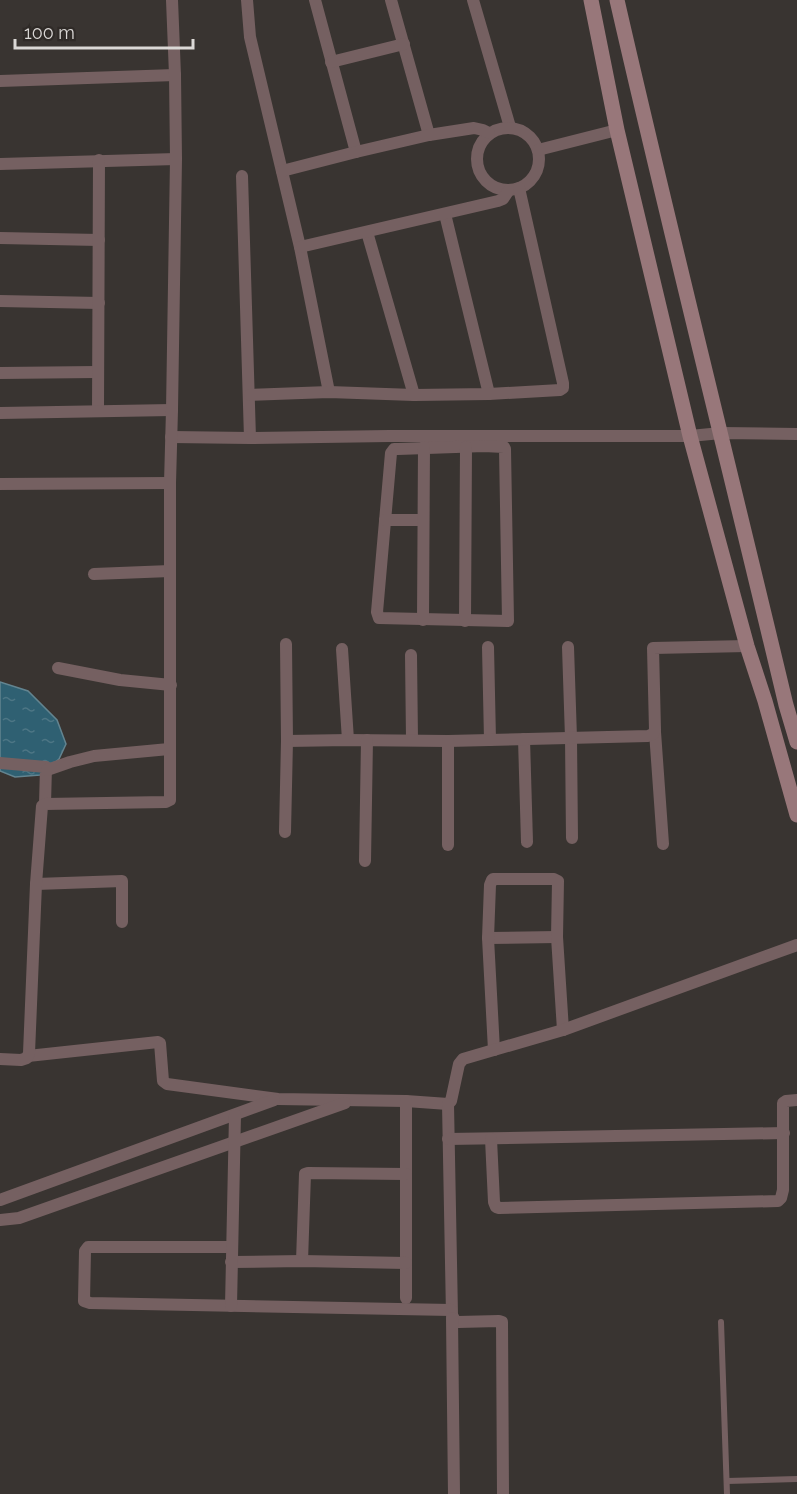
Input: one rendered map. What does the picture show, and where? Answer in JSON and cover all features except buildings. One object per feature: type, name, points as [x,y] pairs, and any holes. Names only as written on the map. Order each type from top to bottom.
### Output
[{"type":"main road","points":[[591,0],[617,130],[690,436],[747,646],[797,815]]},
{"type":"main road","points":[[617,0],[660,188],[797,742]]},
{"type":"street","points":[[45,804],[168,802],[170,798],[170,483],[176,159],[172,0]]},
{"type":"street","points":[[247,0],[250,37],[300,247],[329,392]]},
{"type":"street","points":[[315,0],[356,152]]},
{"type":"street","points":[[391,0],[429,135]]},
{"type":"street","points":[[473,0],[510,127]]},
{"type":"street","points":[[332,62],[404,44]]},
{"type":"street","points":[[0,81],[175,75]]},
{"type":"street","points":[[510,127],[529,135],[536,144],[539,162],[537,170],[528,183],[514,189],[504,190],[485,181],[476,161],[477,151],[489,133],[510,127]]},
{"type":"street","points":[[282,171],[429,135],[474,128],[483,129],[489,133]]},
{"type":"street","points":[[538,150],[617,130]]},
{"type":"street","points":[[0,164],[176,159]]},
{"type":"street","points":[[98,411],[99,160]]},
{"type":"street","points":[[242,176],[250,438]]},
{"type":"street","points":[[300,247],[498,201],[514,189]]},
{"type":"street","points":[[250,395],[329,392],[489,394],[560,390],[563,383],[514,189]]},
{"type":"street","points":[[445,214],[489,394]]},
{"type":"street","points":[[367,232],[414,394]]},
{"type":"street","points":[[0,238],[99,240]]},
{"type":"street","points":[[0,301],[99,303]]},
{"type":"street","points":[[0,373],[97,372]]},
{"type":"street","points":[[0,413],[172,410]]},
{"type":"street","points":[[171,437],[389,436],[484,441],[690,436],[722,433],[797,434]]},
{"type":"street","points":[[484,441],[505,449],[508,621],[381,619],[377,612],[391,453],[394,449],[466,447],[484,441]]},
{"type":"street","points":[[423,620],[424,447]]},
{"type":"street","points":[[465,621],[466,447]]},
{"type":"street","points":[[0,484],[170,483]]},
{"type":"street","points":[[385,520],[423,520]]},
{"type":"street","points":[[94,574],[170,571]]},
{"type":"street","points":[[285,832],[286,644]]},
{"type":"street","points":[[488,646],[490,740]]},
{"type":"street","points":[[663,844],[655,732],[653,648],[747,646]]},
{"type":"street","points":[[568,647],[572,838]]},
{"type":"street","points":[[342,649],[348,740]]},
{"type":"street","points":[[411,655],[412,740]]},
{"type":"street","points":[[58,668],[120,680],[171,685]]},
{"type":"street","points":[[287,741],[490,740],[648,736],[655,732]]},
{"type":"street","points":[[524,739],[527,842]]},
{"type":"street","points":[[365,861],[367,740]]},
{"type":"street","points":[[448,741],[448,845]]},
{"type":"street","points":[[47,770],[94,756],[169,749]]},
{"type":"street","points":[[0,763],[44,766],[47,770],[36,884],[28,1056]]},
{"type":"street","points":[[494,1050],[488,938],[490,885],[495,879],[557,880],[557,937],[563,1030]]},
{"type":"street","points":[[36,884],[122,880],[122,922]]},
{"type":"street","points":[[488,938],[557,937]]},
{"type":"street","points":[[454,1494],[448,1104],[451,1101],[460,1060],[563,1030],[797,945]]},
{"type":"street","points":[[0,1059],[21,1060],[28,1056],[160,1042],[165,1083],[278,1099],[448,1104]]},
{"type":"street","points":[[0,1200],[278,1099]]},
{"type":"street","points":[[0,1220],[19,1218],[354,1100]]},
{"type":"street","points":[[490,1139],[495,1205],[499,1208],[778,1201],[783,1190],[784,1102],[797,1100]]},
{"type":"street","points":[[406,1101],[406,1298]]},
{"type":"street","points":[[231,1306],[235,1115]]},
{"type":"street","points":[[448,1139],[784,1133]]},
{"type":"street","points":[[302,1261],[305,1174],[406,1174]]},
{"type":"street","points":[[232,1247],[90,1247],[85,1249],[84,1301],[87,1303],[452,1314]]},
{"type":"street","points":[[231,1262],[406,1263]]},
{"type":"street","points":[[452,1314],[458,1322],[502,1322],[503,1494]]},
{"type":"lane","points":[[721,1322],[727,1494]]},
{"type":"lane","points":[[727,1480],[797,1479]]},
{"type":"water","points":[[0,682],[28,691],[57,720],[66,744],[59,759],[40,775],[15,777],[0,771]]}]
